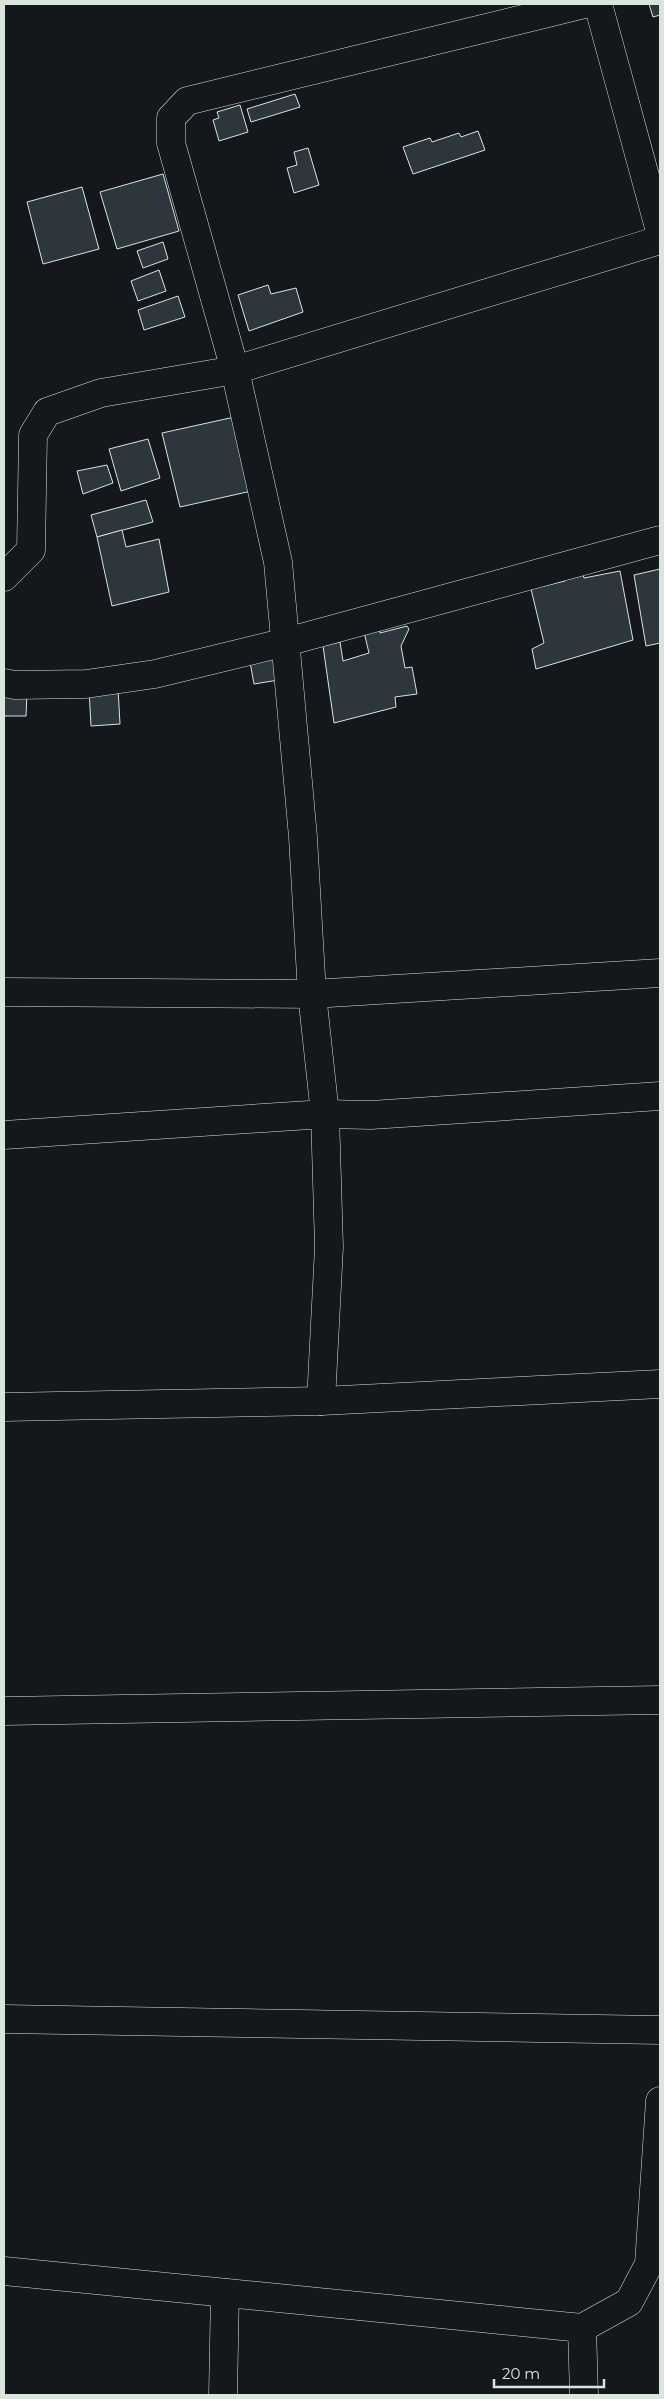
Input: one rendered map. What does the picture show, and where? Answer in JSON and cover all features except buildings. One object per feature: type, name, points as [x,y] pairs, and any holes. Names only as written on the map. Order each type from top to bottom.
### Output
[{"type":"street","points":[[321,1401],[329,1246],[324,1114],[312,994],[303,837],[278,562],[235,370],[171,143],[171,118],[187,101],[586,4]]},
{"type":"street","points":[[598,4],[660,231]]},
{"type":"street","points":[[4,577],[31,550],[33,435],[47,412],[101,393],[235,370],[660,240]]},
{"type":"street","points":[[4,683],[15,685],[86,684],[155,674],[286,642],[660,540]]},
{"type":"street","points":[[4,992],[312,994],[660,973]]},
{"type":"street","points":[[4,1135],[324,1114],[372,1115],[660,1096]]},
{"type":"street","points":[[4,1407],[321,1401],[660,1384]]},
{"type":"street","points":[[4,1711],[660,1700]]},
{"type":"street","points":[[4,2019],[660,2030]]},
{"type":"street","points":[[4,2270],[582,2328],[629,2302],[649,2264],[660,2101]]},
{"type":"street","points":[[223,2395],[225,2293]]},
{"type":"street","points":[[582,2328],[584,2395]]}]
